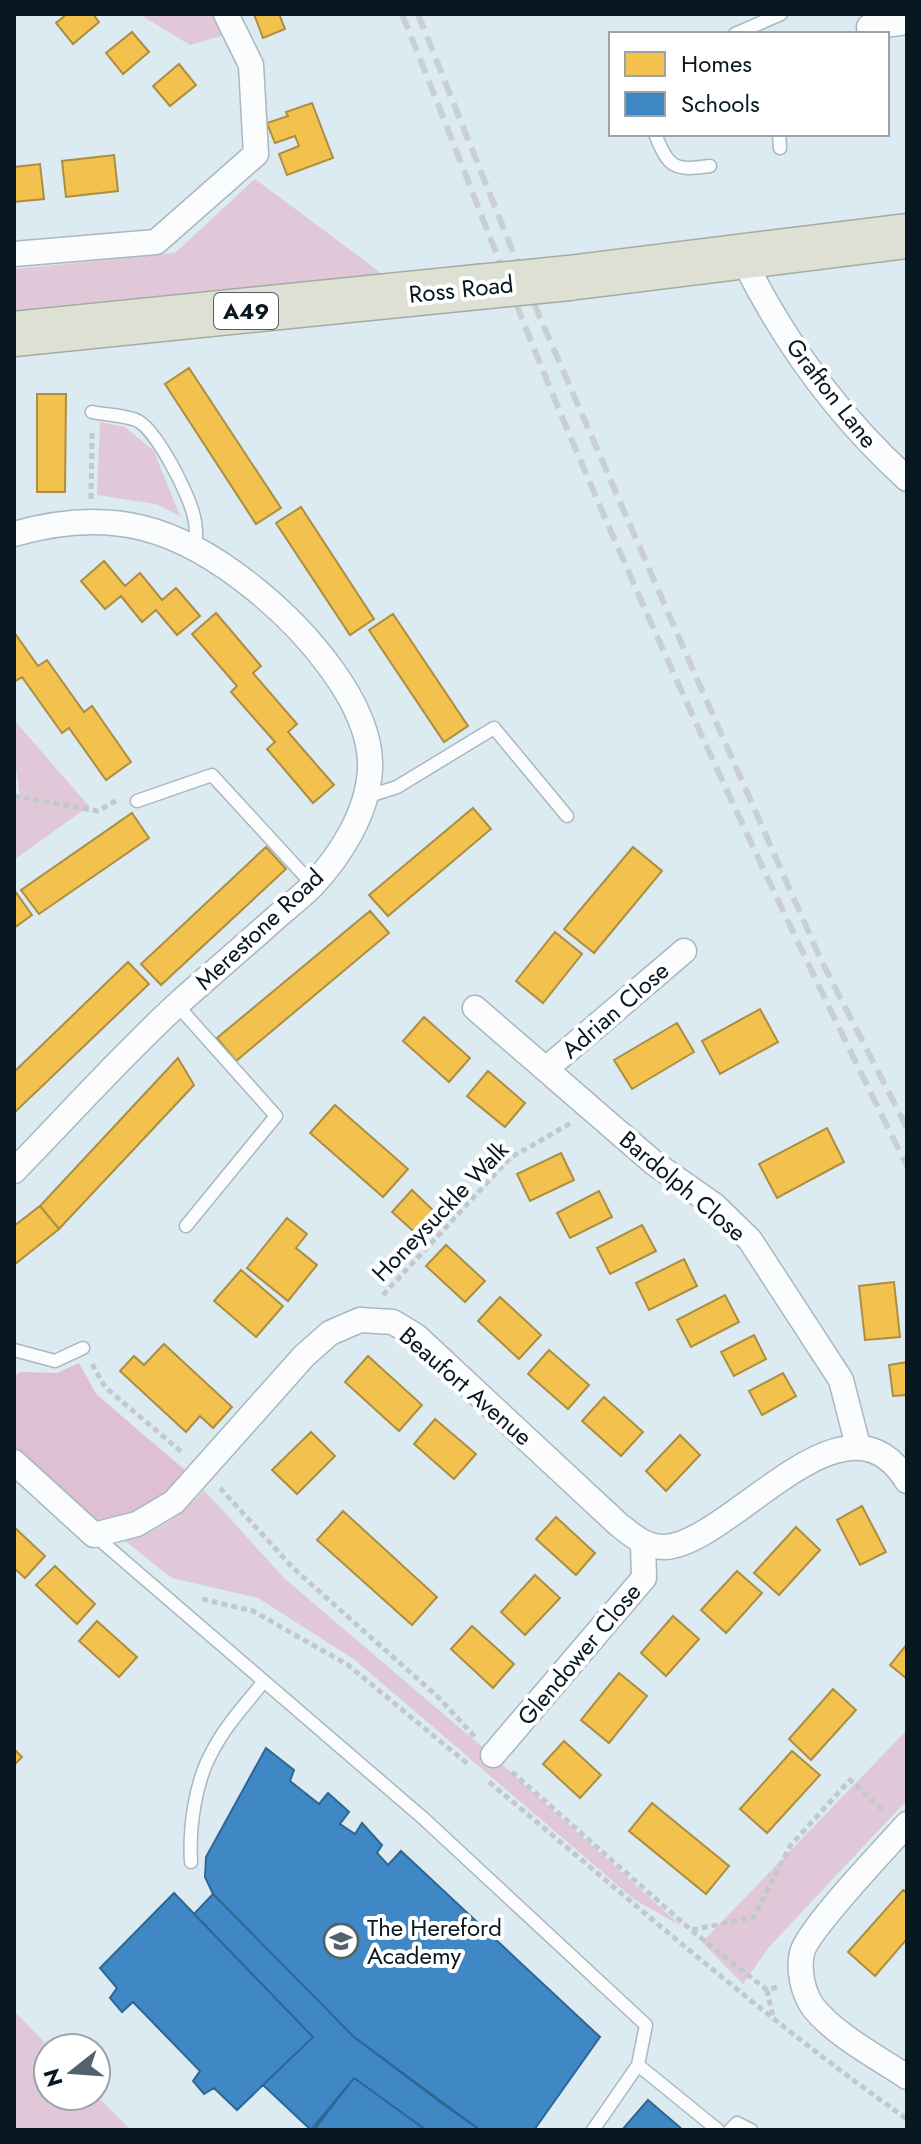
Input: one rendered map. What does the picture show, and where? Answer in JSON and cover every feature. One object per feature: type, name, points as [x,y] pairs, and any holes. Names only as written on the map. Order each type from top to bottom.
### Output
[{"type":"highway","name":"Ross Road","points":[[14,334],[743,259],[907,236]]},
{"type":"street","points":[[14,254],[156,242],[256,154],[251,65],[226,14]]},
{"type":"street","points":[[865,25],[907,22]]},
{"type":"street","name":"Grafton Lane","points":[[743,259],[766,304],[814,378],[879,453],[907,479]]},
{"type":"street","name":"Merestone Road","points":[[14,534],[91,520],[142,527],[195,548],[258,591],[292,623],[339,678],[364,728],[371,766],[366,797],[351,833],[313,885],[177,1005],[14,1171]]},
{"type":"street","name":"Adrian Close","points":[[546,1069],[684,951]]},
{"type":"street","name":"Bardolph Close","points":[[475,1008],[654,1163],[714,1205],[750,1240],[841,1380],[858,1446]]},
{"type":"street","points":[[14,1462],[94,1535],[137,1524],[174,1502],[304,1356],[330,1333],[360,1320]]},
{"type":"street","name":"Beaufort Avenue","points":[[360,1320],[393,1322],[416,1336],[643,1544]]},
{"type":"street","points":[[643,1544],[667,1547],[697,1535],[819,1455],[858,1446],[878,1453],[898,1466],[907,1481]]},
{"type":"street","name":"Glendower Close","points":[[488,1766],[644,1578],[643,1544]]},
{"type":"street","points":[[905,1826],[817,1929],[802,1952],[801,1980],[812,2006],[847,2037],[907,2077]]},
{"type":"lane","points":[[740,32],[781,14]]},
{"type":"lane","points":[[656,136],[664,156],[673,166],[686,169],[710,166]]},
{"type":"lane","points":[[779,136],[780,148]]},
{"type":"lane","points":[[92,412],[139,421],[156,440],[194,513],[197,533],[195,548]]},
{"type":"lane","points":[[366,797],[397,787],[494,728],[567,816]]},
{"type":"lane","points":[[137,801],[212,775],[313,885]]},
{"type":"lane","points":[[177,1005],[276,1116],[186,1226]]},
{"type":"lane","points":[[14,1350],[55,1361],[83,1348]]},
{"type":"lane","points":[[94,1535],[423,1818],[646,2025],[638,2065],[593,2130]]},
{"type":"lane","points":[[191,1862],[192,1835],[203,1770],[217,1742],[264,1681]]},
{"type":"lane","points":[[638,2065],[718,2130]]},
{"type":"lane","points":[[730,2130],[737,2123],[751,2130]]},
{"type":"path","points":[[91,520],[92,412]]},
{"type":"path","points":[[14,796],[98,811],[129,794],[137,801]]},
{"type":"path","name":"Honeysuckle Walk","points":[[360,1320],[510,1158],[593,1110]]},
{"type":"path","points":[[83,1348],[105,1387],[203,1469]]},
{"type":"path","points":[[195,1598],[253,1611],[348,1665],[470,1766]]},
{"type":"path","points":[[488,1766],[773,2018],[907,2119]]},
{"type":"path","points":[[691,1930],[754,1917],[790,1846],[850,1780],[905,1826]]},
{"type":"path","points":[[767,1990],[773,2018]]},
{"type":"shaded area","points":[[139,14],[230,14],[235,32],[190,45]]},
{"type":"shaded area","points":[[255,179],[389,279],[14,318],[14,269],[175,253]]},
{"type":"shaded area","points":[[100,422],[125,427],[154,451],[180,516],[156,504],[97,495]]},
{"type":"shaded area","points":[[14,720],[89,806],[14,860],[14,801],[20,796],[14,756]]},
{"type":"shaded area","points":[[79,1363],[96,1394],[186,1471],[157,1499],[97,1522],[14,1447],[14,1377],[20,1372],[57,1373]]},
{"type":"shaded area","points":[[204,1490],[285,1579],[494,1757],[681,1926],[635,1900],[355,1660],[258,1598],[172,1578],[125,1541],[168,1522]]},
{"type":"shaded area","points":[[907,1730],[907,1800],[769,1947],[743,1984],[702,1942]]},
{"type":"shaded area","points":[[14,2011],[34,2032],[32,2032],[32,2112],[112,2111],[131,2130],[14,2130]]},
{"type":"building: Homes","points":[[67,14],[93,14],[99,22],[73,44],[56,23]]},
{"type":"building: Homes","points":[[254,14],[279,14],[285,29],[263,38]]},
{"type":"building: Homes","points":[[132,32],[149,52],[123,74],[106,53]]},
{"type":"building: Homes","points":[[179,64],[196,85],[170,106],[153,86]]},
{"type":"building: Homes","points":[[312,103],[333,158],[287,175],[279,154],[299,146],[295,136],[275,143],[267,123]]},
{"type":"building: Homes","points":[[114,155],[118,191],[66,197],[62,161]]},
{"type":"building: Homes","points":[[40,164],[44,199],[14,202],[14,167]]},
{"type":"building: Homes","points":[[189,368],[281,508],[256,524],[165,384]]},
{"type":"building: Homes","points":[[37,394],[66,394],[65,492],[37,492]]},
{"type":"building: Homes","points":[[301,507],[374,619],[350,635],[276,523]]},
{"type":"building: Homes","points":[[104,561],[125,586],[140,573],[162,600],[176,588],[200,616],[177,635],[156,610],[142,622],[121,596],[105,609],[81,581]]},
{"type":"building: Homes","points":[[216,613],[261,666],[253,673],[297,724],[288,732],[334,785],[313,803],[267,749],[275,742],[231,692],[237,686],[192,634]]},
{"type":"building: Homes","points":[[393,614],[468,726],[444,742],[369,630]]},
{"type":"building: Homes","points":[[14,632],[38,666],[47,660],[84,712],[92,706],[131,762],[106,780],[69,728],[62,733],[22,677],[14,682]]},
{"type":"building: Homes","points":[[473,808],[491,829],[388,916],[369,895]]},
{"type":"building: Homes","points":[[132,813],[149,838],[39,914],[21,890]]},
{"type":"building: Homes","points":[[266,847],[286,869],[161,985],[141,964]]},
{"type":"building: Homes","points":[[633,847],[662,871],[594,953],[564,929]]},
{"type":"building: Homes","points":[[14,892],[32,915],[14,928]]},
{"type":"building: Homes","points":[[370,911],[389,933],[236,1061],[217,1038]]},
{"type":"building: Homes","points":[[555,932],[582,954],[543,1003],[516,981]]},
{"type":"building: Homes","points":[[128,962],[149,984],[14,1113],[14,1072]]},
{"type":"building: Homes","points":[[760,1009],[778,1042],[720,1074],[702,1041]]},
{"type":"building: Homes","points":[[424,1017],[470,1058],[449,1082],[403,1041]]},
{"type":"building: Homes","points":[[677,1023],[694,1052],[632,1089],[614,1060]]},
{"type":"building: Homes","points":[[178,1058],[194,1085],[59,1229],[40,1206]]},
{"type":"building: Homes","points":[[488,1071],[525,1103],[505,1127],[467,1096]]},
{"type":"building: Homes","points":[[335,1105],[408,1169],[383,1197],[310,1133]]},
{"type":"building: Homes","points":[[827,1128],[844,1162],[777,1198],[759,1164]]},
{"type":"building: Homes","points":[[561,1153],[574,1180],[530,1201],[517,1174]]},
{"type":"building: Homes","points":[[412,1190],[439,1216],[420,1237],[392,1212]]},
{"type":"building: Homes","points":[[599,1191],[612,1217],[570,1238],[557,1213]]},
{"type":"building: Homes","points":[[40,1206],[59,1229],[14,1265],[14,1226]]},
{"type":"building: Homes","points":[[287,1218],[307,1234],[296,1248],[317,1265],[288,1301],[247,1268]]},
{"type":"building: Homes","points":[[642,1225],[656,1251],[610,1274],[597,1248]]},
{"type":"building: Homes","points":[[446,1245],[485,1281],[465,1302],[426,1266]]},
{"type":"building: Homes","points":[[684,1259],[697,1286],[649,1310],[636,1283]]},
{"type":"building: Homes","points":[[241,1270],[283,1306],[256,1337],[214,1301]]},
{"type":"building: Homes","points":[[894,1282],[900,1337],[865,1340],[859,1286]]},
{"type":"building: Homes","points":[[725,1295],[739,1322],[691,1347],[677,1320]]},
{"type":"building: Homes","points":[[500,1297],[541,1335],[519,1359],[478,1321]]},
{"type":"building: Homes","points":[[754,1335],[766,1359],[734,1376],[721,1352]]},
{"type":"building: Homes","points":[[164,1344],[232,1407],[213,1428],[200,1416],[186,1432],[120,1371],[134,1356],[144,1365]]},
{"type":"building: Homes","points":[[549,1350],[589,1385],[568,1409],[528,1374]]},
{"type":"building: Homes","points":[[368,1356],[422,1405],[399,1431],[345,1382]]},
{"type":"building: Homes","points":[[907,1362],[907,1395],[893,1396],[889,1365]]},
{"type":"building: Homes","points":[[783,1373],[796,1396],[762,1415],[749,1391]]},
{"type":"building: Homes","points":[[604,1397],[643,1432],[621,1456],[582,1421]]},
{"type":"building: Homes","points":[[435,1419],[476,1454],[454,1479],[414,1444]]},
{"type":"building: Homes","points":[[311,1432],[335,1456],[297,1494],[272,1470]]},
{"type":"building: Homes","points":[[680,1435],[700,1455],[666,1491],[646,1471]]},
{"type":"building: Homes","points":[[862,1506],[886,1552],[860,1565],[837,1520]]},
{"type":"building: Homes","points":[[343,1511],[437,1597],[412,1625],[317,1540]]},
{"type":"building: Homes","points":[[556,1517],[595,1553],[576,1575],[536,1539]]},
{"type":"building: Homes","points":[[14,1527],[45,1556],[25,1578],[14,1568]]},
{"type":"building: Homes","points":[[796,1527],[820,1550],[779,1595],[754,1573]]},
{"type":"building: Homes","points":[[55,1566],[95,1604],[77,1624],[36,1585]]},
{"type":"building: Homes","points":[[737,1571],[762,1593],[726,1633],[701,1610]]},
{"type":"building: Homes","points":[[535,1575],[560,1598],[525,1635],[501,1612]]},
{"type":"building: Homes","points":[[673,1616],[699,1639],[666,1676],[641,1653]]},
{"type":"building: Homes","points":[[97,1621],[137,1657],[119,1677],[79,1641]]},
{"type":"building: Homes","points":[[472,1626],[514,1664],[493,1688],[451,1649]]},
{"type":"building: Homes","points":[[907,1644],[907,1679],[890,1665]]},
{"type":"building: Homes","points":[[619,1673],[647,1696],[609,1743],[581,1720]]},
{"type":"building: Homes","points":[[833,1689],[856,1710],[811,1760],[789,1739]]},
{"type":"building: Homes","points":[[564,1741],[601,1775],[580,1798],[543,1764]]},
{"type":"building: Homes","points":[[14,1749],[22,1757],[14,1765]]},
{"type":"building: Homes","points":[[792,1751],[820,1775],[767,1833],[740,1809]]},
{"type":"building: Homes","points":[[652,1803],[729,1866],[706,1894],[629,1831]]},
{"type":"building: Homes","points":[[903,1890],[907,1893],[907,1939],[875,1976],[848,1952]]},
{"type":"building: Schools","points":[[266,1748],[294,1770],[290,1781],[319,1804],[328,1793],[349,1812],[340,1824],[355,1834],[362,1823],[382,1845],[377,1853],[388,1865],[401,1851],[600,2037],[534,2130],[480,2130],[440,2102],[354,2037],[213,1894],[205,1877],[206,1857]]},
{"type":"building: Schools","points":[[174,1893],[313,2037],[237,2110],[214,2088],[204,2094],[193,2081],[200,2071],[133,2002],[122,2012],[110,1998],[117,1988],[100,1968]]},
{"type":"building: Schools","points":[[213,1894],[354,2037],[480,2130],[426,2130],[354,2078],[311,2130],[263,2085],[313,2037],[194,1914]]},
{"type":"building: Schools","points":[[354,2078],[426,2130],[314,2130]]},
{"type":"building: Schools","points":[[648,2100],[683,2130],[622,2130]]},
{"type":"railway","points":[[402,14],[529,336],[612,535],[735,808],[907,1166]]},
{"type":"railway","points":[[418,14],[529,292],[686,654],[821,960],[907,1128]]},
{"type":"place","name":"The Hereford Academy","points":[[341,1941]]}]
